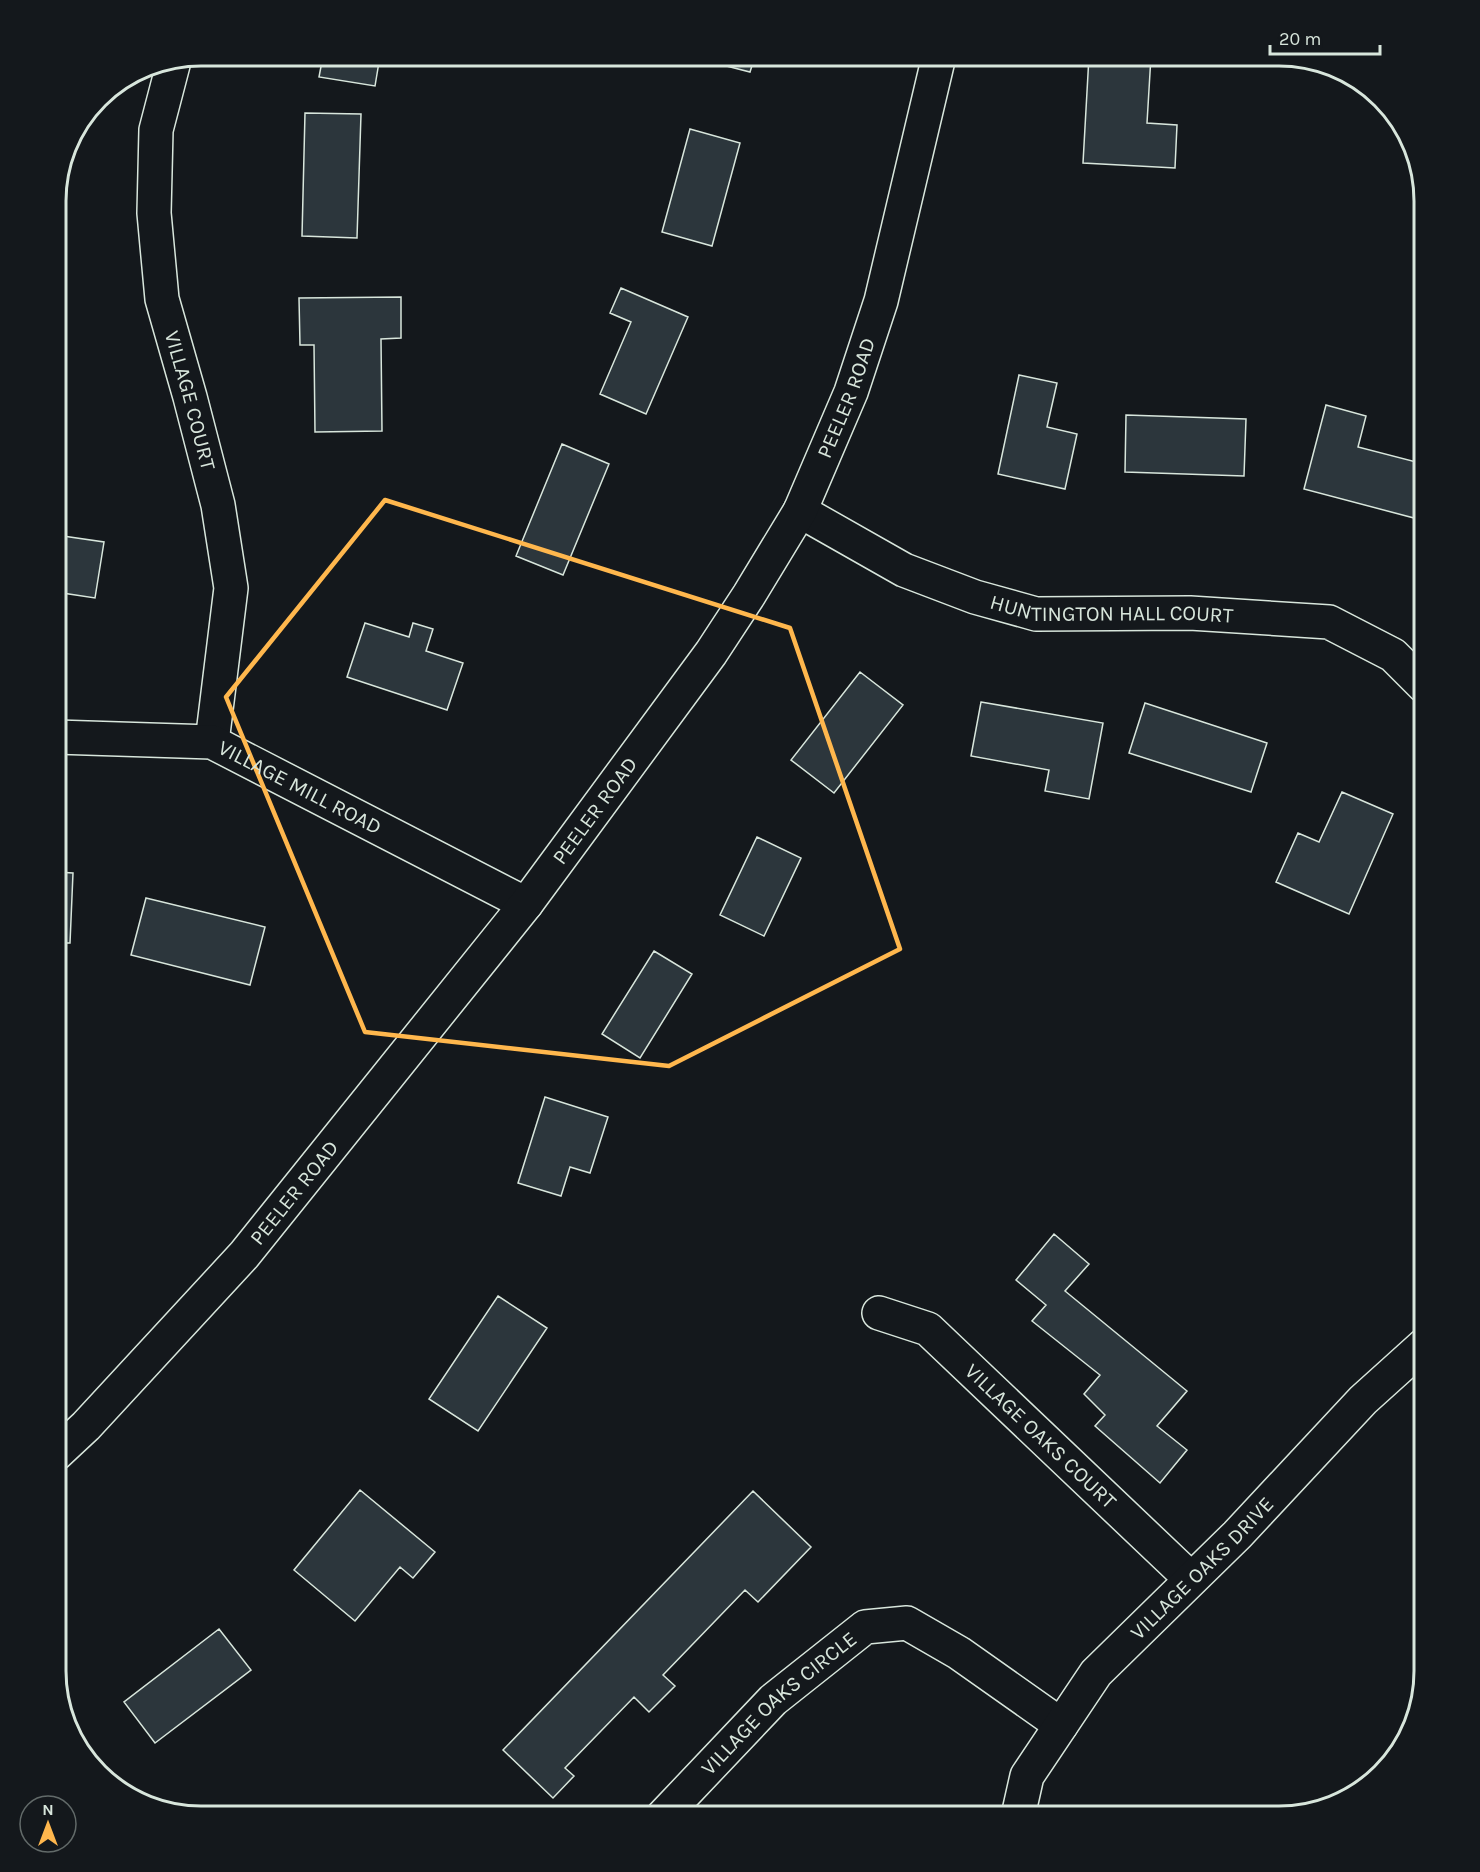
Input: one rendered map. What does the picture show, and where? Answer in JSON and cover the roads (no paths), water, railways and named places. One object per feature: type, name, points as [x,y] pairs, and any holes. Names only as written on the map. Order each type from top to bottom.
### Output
[{"type":"street","name":"PEELER ROAD","points":[[66,1445],[86,1426],[244,1255],[526,904],[711,653],[800,511],[851,392],[881,301],[937,66]]},
{"type":"street","name":"VILLAGE COURT","points":[[172,70],[156,130],[154,213],[162,299],[218,505],[231,588],[212,742]]},
{"type":"street","name":"HUNTINGTON HALL COURT","points":[[800,511],[904,570],[975,597],[1036,614],[1190,613],[1329,622],[1393,655],[1414,675]]},
{"type":"street","name":"VILLAGE MILL ROAD","points":[[66,737],[212,742],[526,904]]},
{"type":"street","name":"VILLAGE OAKS COURT","points":[[879,1313],[928,1329],[1191,1579]]},
{"type":"street","name":"VILLAGE OAKS DRIVE","points":[[1020,1806],[1027,1776],[1096,1673],[1237,1535],[1364,1400],[1414,1356]]},
{"type":"street","name":"VILLAGE OAKS CIRCLE","points":[[672,1806],[773,1700],[865,1627],[907,1623],[959,1653],[1061,1725]]}]
